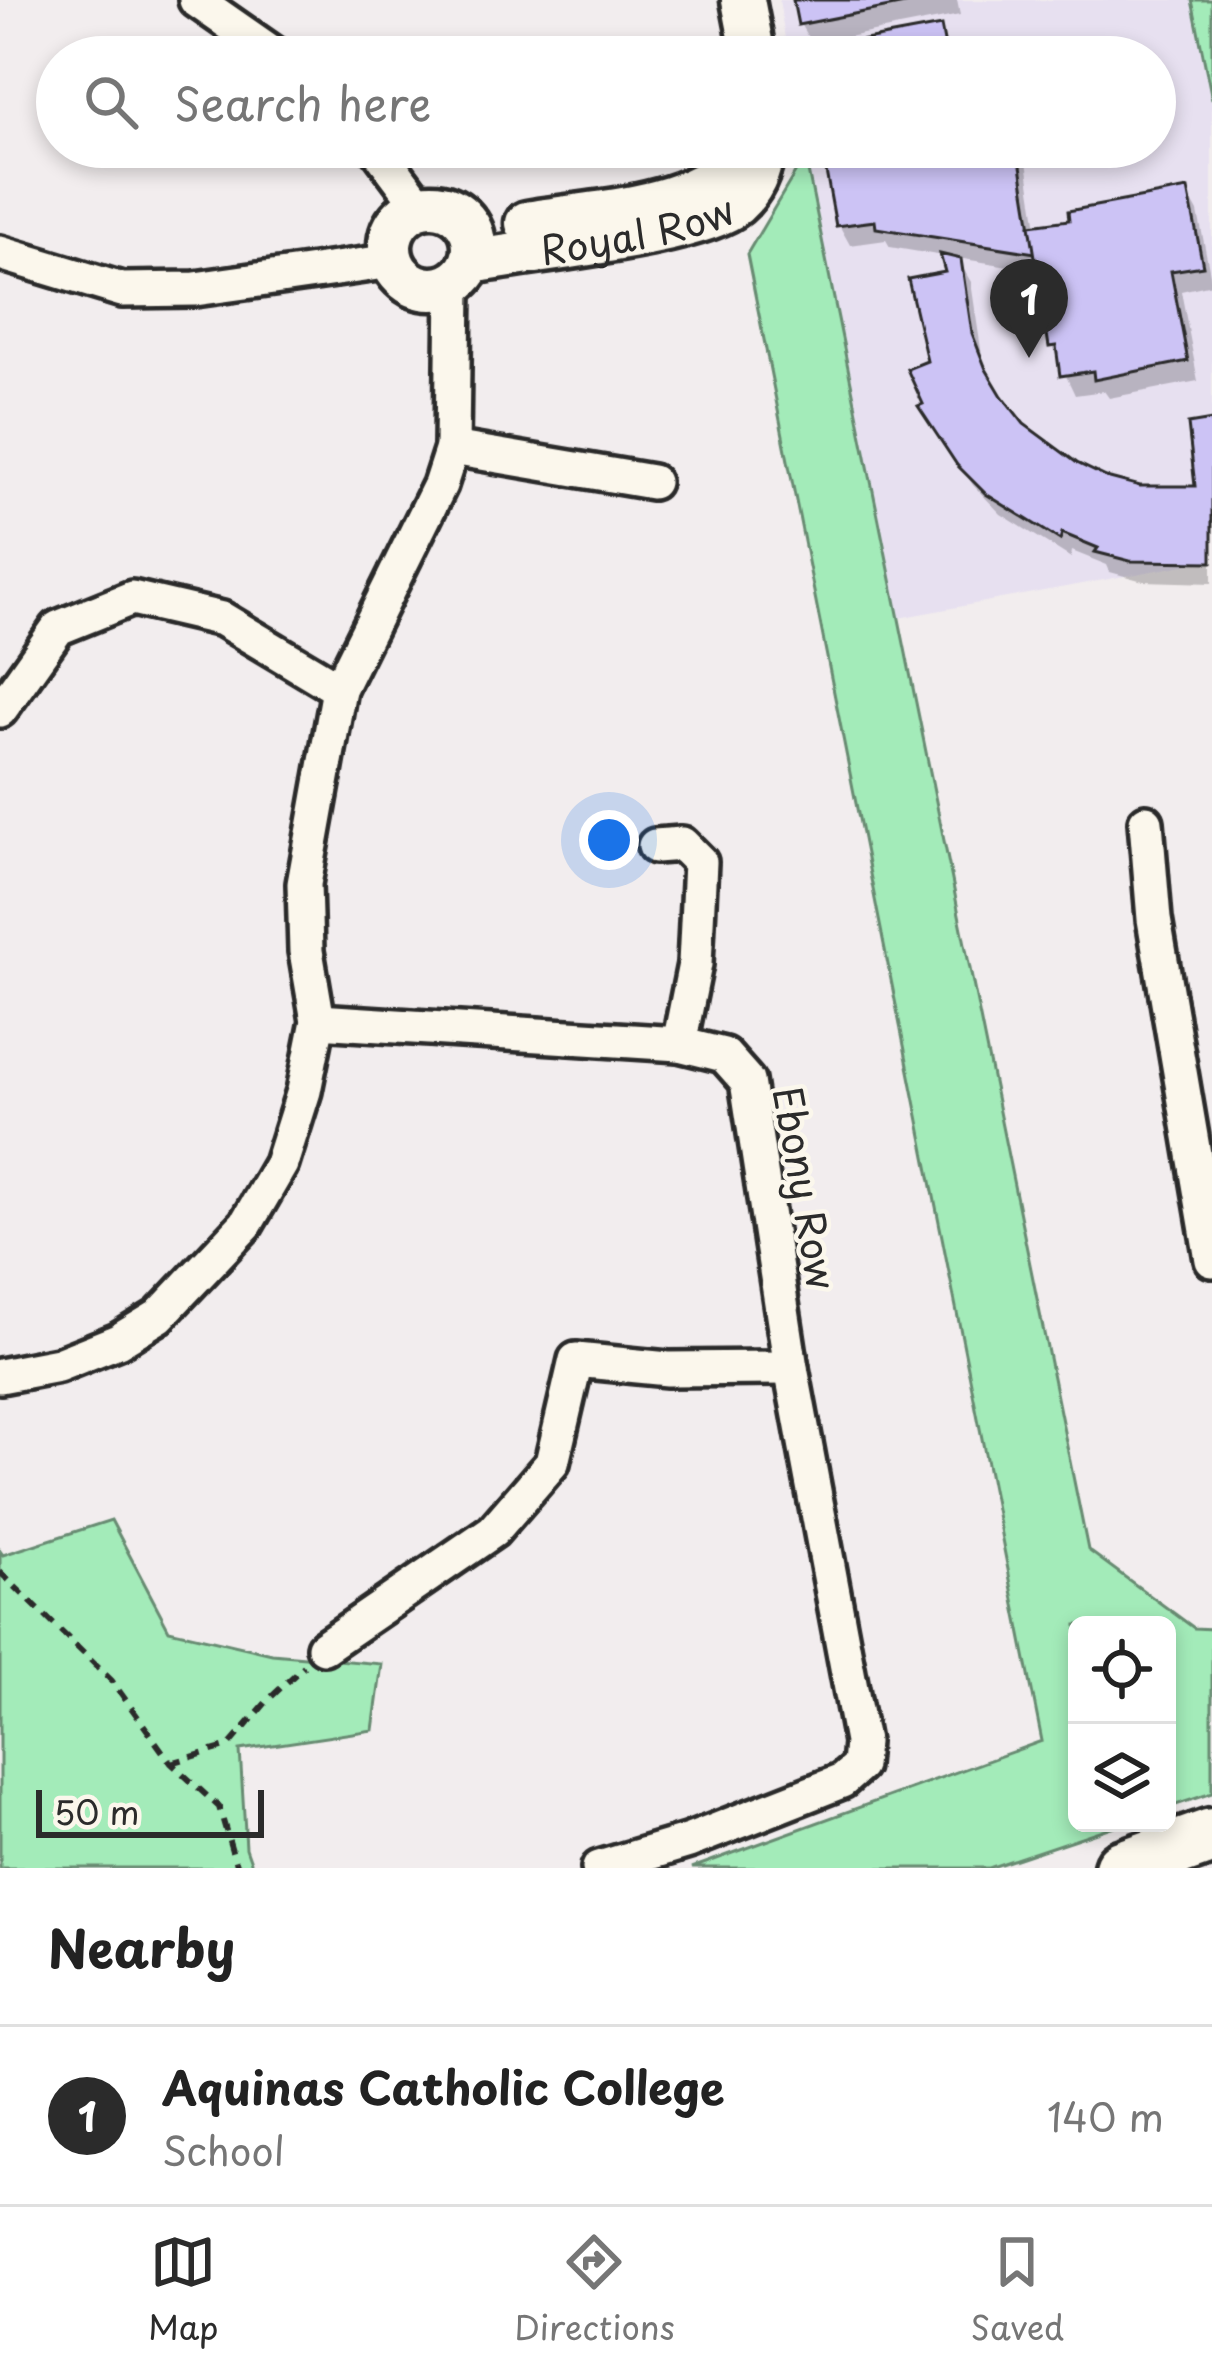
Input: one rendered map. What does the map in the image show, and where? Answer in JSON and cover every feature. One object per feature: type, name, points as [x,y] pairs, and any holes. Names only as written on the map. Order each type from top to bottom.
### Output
[{"type":"main road","points":[[1122,1868],[1212,1836]]},
{"type":"street","points":[[743,0],[750,36]]},
{"type":"street","points":[[205,3],[250,36]]},
{"type":"street","points":[[392,168],[420,206]]},
{"type":"street","name":"Royal Row","points":[[466,260],[710,184],[726,168]]},
{"type":"street","name":"Royal Row","points":[[466,260],[698,223],[734,206],[755,182],[758,168]]},
{"type":"street","points":[[0,1376],[58,1365],[118,1341],[159,1316],[246,1224],[281,1164],[304,1091],[318,1021],[306,951],[304,884],[339,688],[440,485],[452,448],[466,260],[467,221],[446,206],[420,206],[394,227],[392,261],[404,278],[423,288],[466,260]]},
{"type":"street","points":[[0,253],[122,290],[195,289],[392,261]]},
{"type":"street","points":[[452,448],[652,482]]},
{"type":"street","points":[[0,710],[58,628],[132,598],[222,619],[339,688]]},
{"type":"street","points":[[1146,822],[1154,919],[1212,1260]]},
{"type":"street","points":[[655,846],[682,844],[700,862],[695,964],[680,1044]]},
{"type":"street","name":"Ebony Row","points":[[318,1021],[680,1044],[724,1055],[746,1081],[791,1368],[861,1742],[859,1766],[842,1781],[689,1840],[599,1868]]},
{"type":"street","points":[[324,1647],[493,1531],[553,1463],[576,1360],[668,1369],[791,1368]]},
{"type":"path","points":[[0,1573],[112,1681],[171,1762],[219,1807],[237,1868]]},
{"type":"path","points":[[171,1762],[229,1746],[268,1699],[324,1647]]},
{"type":"shaded area","points":[[779,0],[1212,0],[1212,560],[898,618],[808,168],[1176,168],[1176,36],[785,36]]},
{"type":"green space","points":[[1192,0],[1212,0],[1212,99]]},
{"type":"green space","points":[[798,168],[807,168],[1088,1550],[1194,1628],[1212,1629],[1212,1793],[1176,1805],[1176,1616],[1068,1616],[1068,1832],[1096,1832],[989,1868],[692,1868],[1042,1741],[747,254]]},
{"type":"green space","points":[[111,1520],[169,1630],[272,1654],[382,1664],[373,1730],[240,1750],[246,1848],[253,1868],[0,1868],[0,1551],[3,1555]]},
{"type":"building","points":[[793,0],[925,0],[798,25]]},
{"type":"building","points":[[941,26],[943,36],[887,36]]},
{"type":"building","points":[[825,168],[1021,168],[1035,253],[876,228],[875,221],[836,226]]},
{"type":"building","points":[[1188,189],[1203,266],[1171,271],[1188,361],[1094,380],[1093,371],[1060,376],[1056,346],[1049,347],[1030,225],[1069,220],[1068,211]]},
{"type":"building","points":[[940,254],[961,259],[972,333],[1002,396],[1024,424],[1077,463],[1140,486],[1195,486],[1188,424],[1212,420],[1212,562],[1130,561],[1095,552],[1098,548],[1062,533],[1060,540],[986,494],[957,465],[918,406],[923,404],[907,369],[927,361],[908,279],[945,272]]},
{"type":"place","name":"Aquinas Catholic College","points":[[1029,358]]}]
